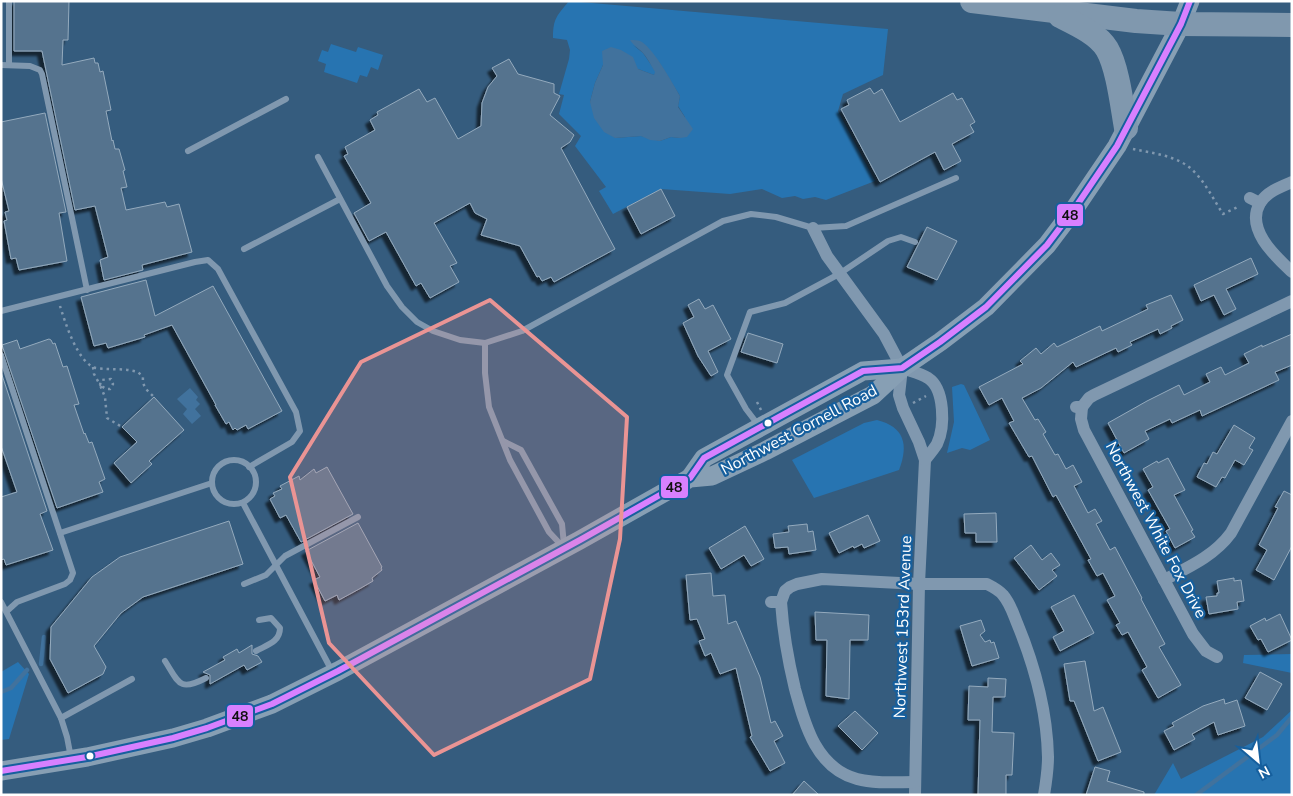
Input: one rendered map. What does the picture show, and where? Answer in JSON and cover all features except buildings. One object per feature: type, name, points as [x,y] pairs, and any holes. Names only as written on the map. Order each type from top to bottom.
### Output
[{"type":"highway","points":[[972,1],[1181,24],[1292,25]]},
{"type":"highway","points":[[1052,11],[1094,36],[1106,48],[1115,71],[1122,137]]},
{"type":"main road","name":"Northwest Cornell Road","points":[[1,771],[130,749],[207,728],[272,704],[334,674],[565,549],[690,478],[712,476],[873,395],[902,368],[986,307],[1047,245],[1075,208],[1122,137],[1181,24],[1190,1]]},
{"type":"main road","name":"Northwest Cornell Road","points":[[690,478],[704,458],[863,371],[902,368]]},
{"type":"street","points":[[1292,182],[1255,201],[1255,218],[1262,238],[1276,258],[1292,272]]},
{"type":"street","points":[[812,228],[839,274],[884,334],[902,368]]},
{"type":"street","name":"Northwest White Fox Drive","points":[[1217,657],[1206,651],[1199,644],[1084,430],[1079,407],[1094,395],[1292,301]]},
{"type":"street","name":"Northwest 153rd Avenue","points":[[915,789],[919,584],[926,460],[902,408],[900,395],[902,368],[929,378],[937,389],[940,398],[943,419],[937,443],[926,460]]},
{"type":"street","points":[[1164,580],[1205,558],[1223,544],[1231,533],[1292,420]]},
{"type":"street","points":[[915,789],[857,779],[835,768],[810,738],[804,724],[776,602],[790,587],[822,579],[919,584],[987,584],[999,591],[1007,601],[1025,642],[1035,675],[1048,757],[1044,795]]},
{"type":"lane","points":[[9,1],[9,65]]},
{"type":"lane","points":[[1,65],[30,66],[40,70],[42,74],[87,290]]},
{"type":"lane","points":[[188,151],[286,99]]},
{"type":"lane","points":[[318,157],[386,286],[402,307],[417,322],[433,331],[460,340],[485,343],[522,331],[723,221],[751,214],[776,217],[812,228],[846,226],[956,178]]},
{"type":"lane","points":[[244,249],[340,199]]},
{"type":"lane","points":[[759,427],[727,375],[750,312],[785,303],[839,274],[888,241],[901,237],[916,242]]},
{"type":"lane","points":[[1,311],[208,260],[218,269],[296,412],[300,431],[292,442],[249,467]]},
{"type":"lane","points":[[485,343],[485,373],[489,407],[510,460],[548,532],[565,549]]},
{"type":"lane","points":[[1,355],[73,574],[70,580],[17,602],[7,612]]},
{"type":"lane","points":[[503,442],[521,450],[562,524],[565,549]]},
{"type":"lane","points":[[233,460],[242,462],[249,467],[254,474],[256,482],[250,498],[243,503],[234,504],[226,503],[218,498],[212,483],[213,474],[218,467],[225,462],[233,460]]},
{"type":"lane","points":[[60,533],[212,483]]},
{"type":"lane","points":[[243,503],[334,674]]},
{"type":"lane","points":[[244,584],[266,575],[285,556],[358,517]]},
{"type":"lane","points":[[1,602],[61,718],[71,760]]},
{"type":"lane","points":[[256,651],[277,640],[280,635],[280,628],[271,618],[258,620]]},
{"type":"lane","points":[[165,661],[179,684],[185,686],[195,684],[206,678]]},
{"type":"lane","points":[[61,718],[132,679]]},
{"type":"path","points":[[1122,137],[1189,167],[1205,186],[1223,214],[1255,201]]},
{"type":"path","points":[[57,298],[64,319],[81,356],[93,367],[138,372],[143,378],[142,384],[144,388],[154,397]]},
{"type":"path","points":[[93,367],[94,374],[105,397],[106,418],[122,427]]},
{"type":"path","points":[[106,379],[111,379],[113,384],[110,389],[100,385],[101,380],[106,379]]},
{"type":"path","points":[[913,403],[930,394]]},
{"type":"highlighted area","points":[[490,300],[627,417],[620,539],[590,679],[434,755],[329,643],[290,477],[361,362]]},
{"type":"shaded area","points":[[569,1],[888,29],[883,75],[843,94],[838,111],[875,181],[826,200],[815,197],[803,199],[795,196],[782,198],[762,189],[730,194],[661,189],[613,214],[599,191],[606,187],[575,146],[581,136],[559,114],[564,95],[559,94],[570,50],[567,40],[553,38],[553,31],[556,18]],"holes":[[[633,45],[659,62],[680,96],[678,106],[685,117],[680,138],[671,137],[660,141],[641,136],[615,138],[590,102],[595,83],[603,65],[638,69],[654,75],[656,72],[643,53]]]},
{"type":"shaded area","points":[[630,40],[641,41],[647,46],[658,59],[673,83],[680,96],[678,107],[693,129],[687,137],[671,137],[660,141],[650,140],[641,136],[615,138],[604,132],[594,118],[590,102],[595,83],[603,65],[602,51],[611,47],[621,50],[633,57],[638,69],[654,75],[655,72],[647,59]]},
{"type":"shaded area","points":[[331,44],[356,52],[358,47],[383,55],[378,70],[371,67],[367,77],[360,75],[357,83],[324,72],[326,64],[318,61],[322,50],[328,52]]},
{"type":"shaded area","points":[[964,385],[990,440],[970,450],[962,448],[947,453],[954,422],[952,387]]},
{"type":"shaded area","points":[[190,388],[198,397],[196,400],[200,404],[195,409],[201,416],[192,424],[183,414],[187,409],[177,399]]},
{"type":"shaded area","points":[[877,420],[893,427],[902,438],[904,452],[899,470],[814,498],[792,460],[864,423]]},
{"type":"shaded area","points":[[1292,654],[1292,673],[1243,663],[1244,655]]},
{"type":"shaded area","points":[[18,662],[29,674],[9,739],[1,740],[1,672]]},
{"type":"shaded area","points":[[1292,710],[1292,795],[1154,795],[1173,763],[1181,779],[1263,737]]},
{"type":"waterway","points":[[41,664],[44,637]]},
{"type":"waterway","points":[[1,692],[11,688],[27,670]]},
{"type":"waterway","points":[[1196,795],[1277,735],[1292,717]]},
{"type":"transit line","name":"48","points":[[1,771],[87,757],[173,738],[207,728],[272,704],[338,671],[580,540],[690,478],[704,458],[863,371],[902,368],[986,307],[1047,245],[1075,208],[1117,146],[1181,24],[1190,1]]}]
